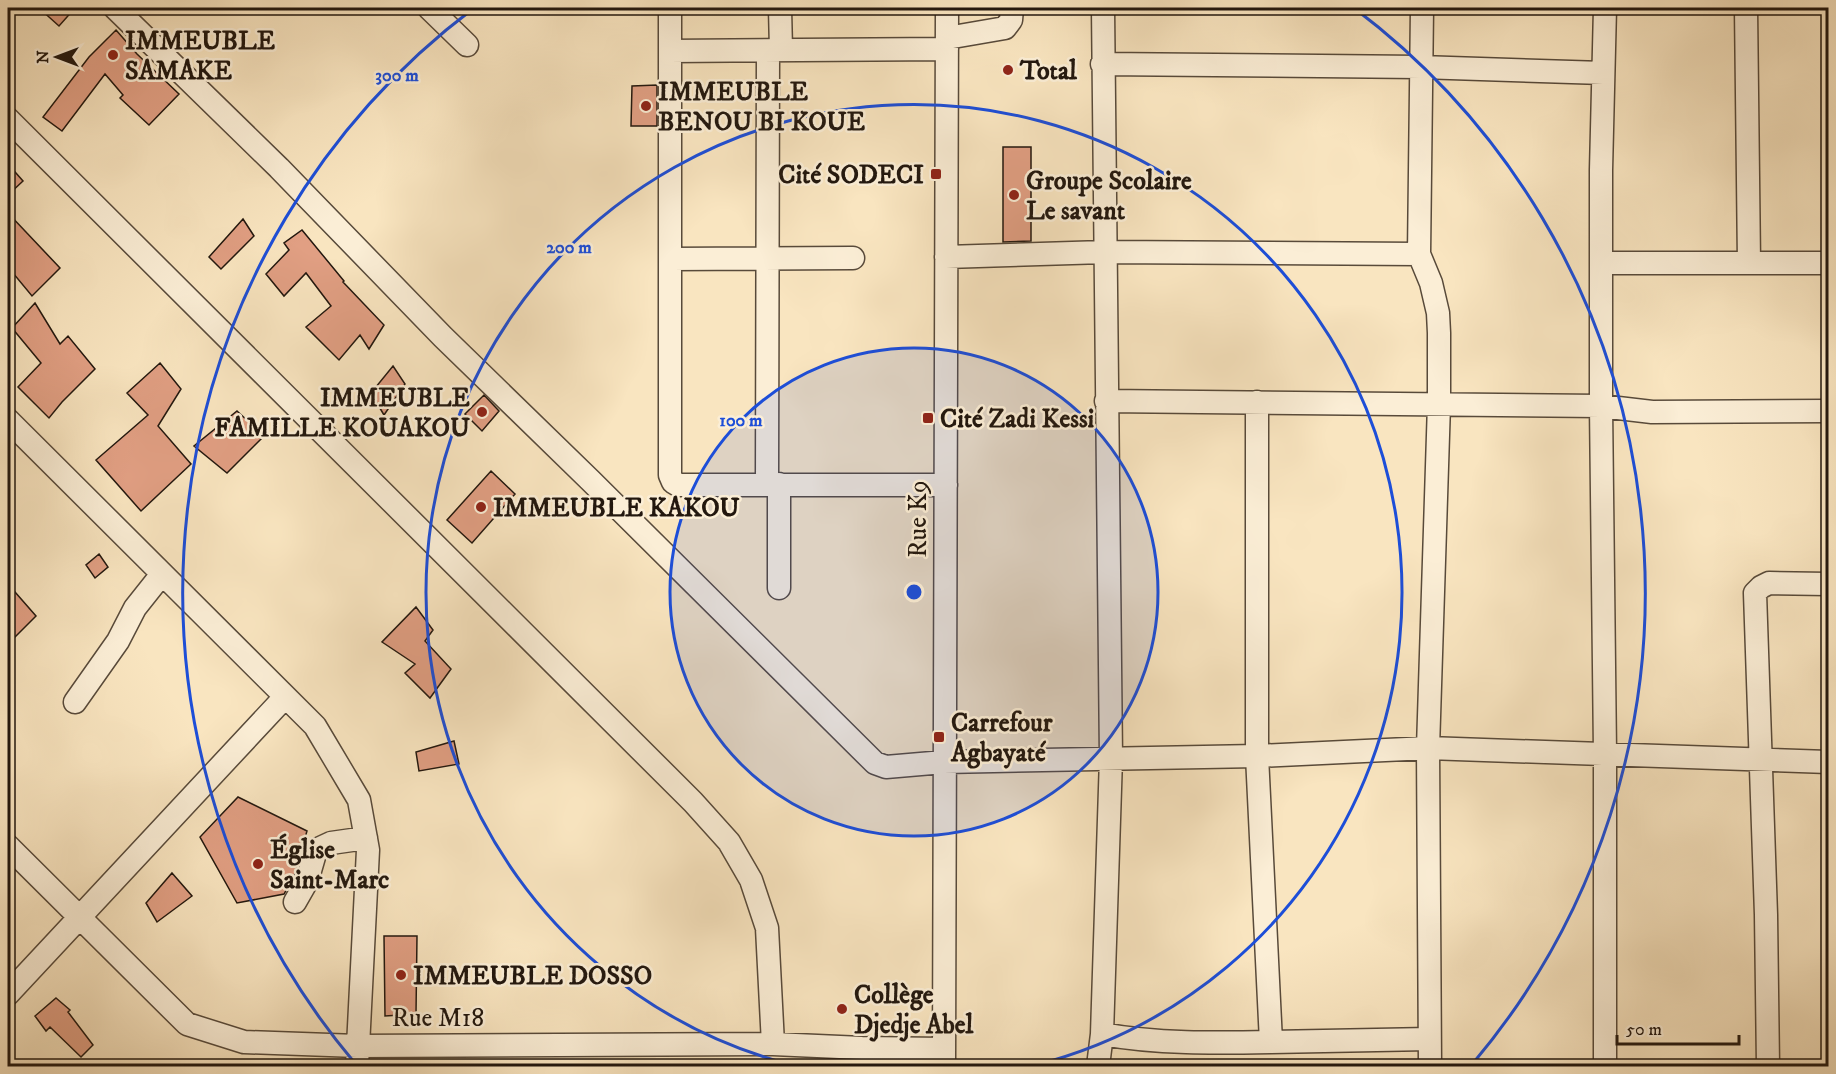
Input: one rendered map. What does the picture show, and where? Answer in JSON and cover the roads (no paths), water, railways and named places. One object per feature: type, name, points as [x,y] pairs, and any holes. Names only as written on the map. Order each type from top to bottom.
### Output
[{"type":"street","points":[[115,8],[279,168],[443,337],[875,763],[886,766],[944,762],[1257,756],[1428,748],[1828,762]]},
{"type":"street","points":[[429,8],[467,45]]},
{"type":"street","points":[[670,8],[670,476],[673,482],[678,485],[946,485]]},
{"type":"street","points":[[779,588],[773,484],[768,257],[774,51],[780,8]]},
{"type":"street","name":"Rue K9","points":[[944,1058],[946,8]]},
{"type":"street","points":[[670,51],[774,51],[947,44],[1005,28],[1011,20],[1012,8]]},
{"type":"street","points":[[1098,1066],[1102,1034],[1112,758],[1104,252],[1103,8]]},
{"type":"street","points":[[1422,8],[1419,254],[1431,283],[1438,313],[1439,404],[1428,748],[1430,1066]]},
{"type":"street","points":[[1605,8],[1601,263],[1605,1066]]},
{"type":"street","points":[[1746,8],[1749,262]]},
{"type":"street","points":[[1102,64],[1420,67],[1603,73]]},
{"type":"street","points":[[8,119],[693,802],[729,842],[751,880],[767,928],[773,1044]]},
{"type":"street","points":[[946,257],[1104,252],[1419,254]]},
{"type":"street","points":[[670,259],[854,258]]},
{"type":"street","points":[[1601,263],[1828,262]]},
{"type":"street","points":[[1106,401],[1601,406],[1652,412],[1828,411]]},
{"type":"street","points":[[1257,402],[1257,756],[1271,1042]]},
{"type":"street","points":[[10,428],[315,726],[359,800],[368,849],[357,1056]]},
{"type":"street","points":[[75,702],[118,641],[135,608],[162,574]]},
{"type":"street","points":[[1768,1066],[1755,593],[1761,586],[1769,583],[1828,584]]},
{"type":"street","points":[[8,994],[78,916],[285,697]]},
{"type":"street","points":[[295,903],[307,881],[316,850],[332,843],[366,838]]},
{"type":"street","name":"Rue M18","points":[[8,846],[187,1024],[244,1042],[357,1056],[773,1044],[862,1048],[944,1058]]},
{"type":"street","points":[[1102,1034],[1128,1039],[1224,1043],[1429,1039]]},
{"type":"place","name":"IMMEUBLE SAMAKE","points":[[113,55]]},
{"type":"place","name":"Total","points":[[1008,70]]},
{"type":"place","name":"IMMEUBLE BENOU BI KOUE","points":[[646,106]]},
{"type":"place","name":"Cité SODECI","points":[[936,174]]},
{"type":"place","name":"Groupe Scolaire Le savant","points":[[1014,195]]},
{"type":"place","name":"IMMEUBLE FAMILLE KOUAKOU","points":[[482,412]]},
{"type":"place","name":"Cité Zadi Kessi","points":[[928,418]]},
{"type":"place","name":"IMMEUBLE KAKOU","points":[[481,507]]},
{"type":"place","name":"Carrefour Agbayaté","points":[[939,737]]},
{"type":"place","name":"Église Saint-Marc","points":[[258,864]]},
{"type":"place","name":"IMMEUBLE DOSSO","points":[[401,975]]},
{"type":"place","name":"Collège Djedje Abel","points":[[842,1009]]}]
